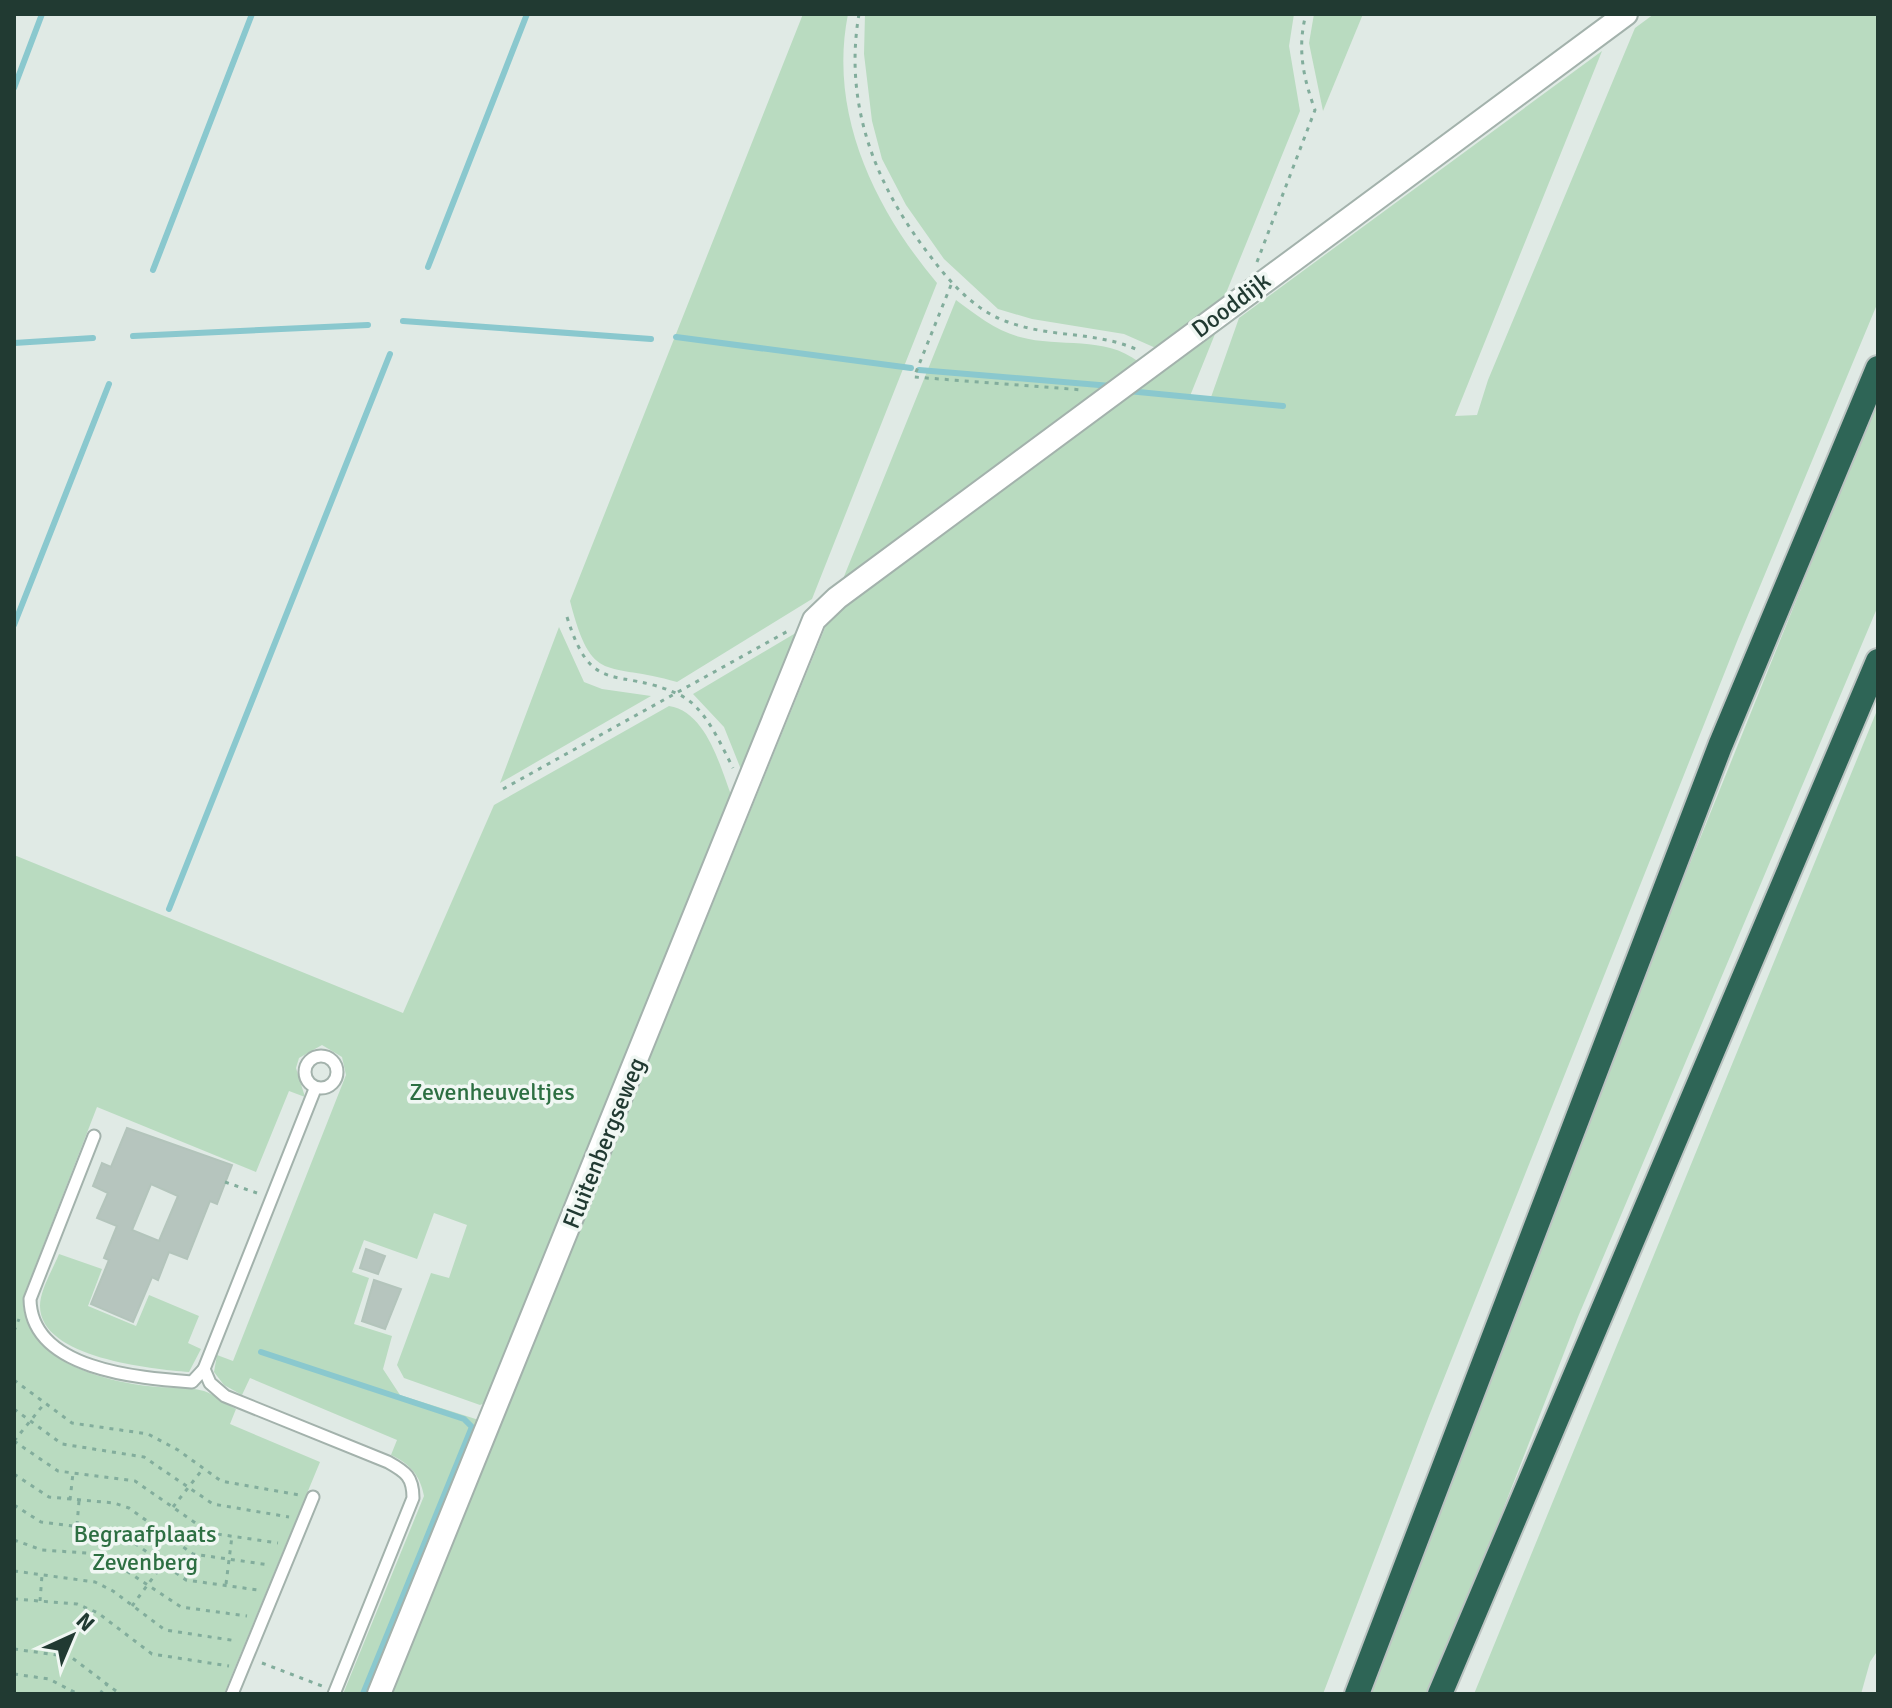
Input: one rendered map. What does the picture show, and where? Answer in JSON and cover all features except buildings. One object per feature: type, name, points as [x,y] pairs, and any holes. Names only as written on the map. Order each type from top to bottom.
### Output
[{"type":"highway","points":[[1357,1694],[1720,746],[1878,368]]},
{"type":"highway","points":[[1440,1694],[1878,661]]},
{"type":"street","name":"Dooddijk","points":[[837,598],[1626,14]]},
{"type":"street","name":"Fluitenbergseweg","points":[[379,1694],[819,614],[837,598]]},
{"type":"lane","points":[[94,1136],[30,1299],[33,1323],[58,1349],[110,1372],[192,1382],[204,1369],[315,1089]]},
{"type":"lane","points":[[204,1369],[210,1383],[225,1396],[388,1462],[405,1471],[413,1482],[413,1498],[334,1693]]},
{"type":"lane","points":[[232,1694],[313,1497]]},
{"type":"path","points":[[859,14],[854,74],[878,177],[906,226],[952,283],[1007,322],[1113,339],[1155,360]]},
{"type":"path","points":[[1244,295],[1315,110],[1303,76],[1301,33],[1306,14]]},
{"type":"path","points":[[952,283],[914,377],[1110,394]]},
{"type":"path","points":[[503,789],[819,614]]},
{"type":"path","points":[[567,617],[581,656],[592,669],[678,694],[699,712],[717,735],[745,792]]},
{"type":"path","points":[[225,1182],[272,1199]]},
{"type":"path","points":[[14,1380],[72,1423],[158,1438],[202,1470],[232,1485],[313,1497]]},
{"type":"path","points":[[44,1404],[14,1441],[50,1467],[135,1481],[204,1529],[293,1545]]},
{"type":"path","points":[[14,1409],[62,1444],[144,1457],[222,1507],[304,1519]]},
{"type":"path","points":[[173,1507],[202,1470]]},
{"type":"path","points":[[70,1500],[73,1473]]},
{"type":"path","points":[[14,1474],[43,1495],[114,1503],[129,1508],[193,1554],[285,1566]]},
{"type":"path","points":[[77,1526],[79,1501]]},
{"type":"path","points":[[14,1505],[41,1522],[119,1532],[186,1580],[274,1593]]},
{"type":"path","points":[[226,1586],[232,1536]]},
{"type":"path","points":[[14,1540],[33,1548],[101,1554],[172,1603],[189,1610],[264,1618]]},
{"type":"path","points":[[132,1606],[163,1564]]},
{"type":"path","points":[[14,1571],[95,1582],[165,1630],[253,1644]]},
{"type":"path","points":[[40,1601],[42,1575]]},
{"type":"path","points":[[14,1599],[77,1604],[93,1610],[141,1647],[161,1657],[245,1662],[334,1693]]},
{"type":"path","points":[[14,1649],[62,1653],[120,1694]]},
{"type":"path","points":[[14,1674],[49,1679],[78,1694]]},
{"type":"path","points":[[100,1694],[107,1684]]},
{"type":"green space","points":[[803,14],[848,14],[844,51],[845,88],[851,124],[862,158],[894,224],[937,283],[812,599],[677,682],[618,670],[595,659],[586,647],[570,601]]},
{"type":"green space","points":[[865,14],[1294,14],[1289,46],[1300,111],[1222,303],[1158,349],[1124,334],[1032,319],[998,309],[944,259],[906,205],[882,159],[872,121],[864,54]]},
{"type":"green space","points":[[1314,14],[1363,14],[1323,111],[1309,43]]},
{"type":"green space","points":[[1654,14],[1878,14],[1878,302],[1738,639],[1429,1416],[1323,1694],[391,1694],[831,613],[1215,334],[1190,396],[1210,400],[1239,318],[1602,51],[1455,416],[1477,415],[1488,380],[1635,28]]},
{"type":"green space","points":[[956,300],[986,322],[1011,334],[1035,340],[1111,348],[1139,362],[843,579]]},
{"type":"green space","points":[[1878,398],[1878,606],[1578,1317],[1490,1543],[1426,1694],[1369,1694],[1592,1106]]},
{"type":"green space","points":[[559,627],[584,682],[602,689],[651,696],[500,783]]},
{"type":"green space","points":[[799,631],[742,772],[724,727],[693,694]]},
{"type":"green space","points":[[669,706],[682,710],[702,730],[717,757],[732,797],[490,1401],[480,1405],[404,1378],[397,1365],[431,1273],[449,1278],[467,1225],[434,1213],[417,1259],[364,1240],[352,1272],[369,1278],[354,1324],[392,1336],[383,1369],[400,1395],[482,1421],[374,1694],[343,1694],[424,1496],[420,1482],[409,1466],[391,1455],[397,1440],[250,1378],[242,1395],[224,1385],[214,1372],[217,1355],[233,1361],[346,1075],[342,1057],[322,1045],[299,1058],[296,1068],[305,1097],[289,1091],[256,1172],[97,1107],[23,1298],[26,1319],[36,1337],[67,1363],[86,1372],[128,1383],[208,1392],[236,1409],[230,1424],[320,1462],[224,1694],[14,1694],[14,855],[403,1013],[494,805]]},
{"type":"green space","points":[[1878,708],[1878,1650],[1870,1662],[1861,1694],[1474,1694]]},
{"type":"green space","points":[[59,1254],[102,1269],[88,1306],[136,1326],[149,1295],[199,1316],[188,1343],[201,1349],[189,1372],[126,1364],[77,1349],[58,1338],[45,1324],[40,1306],[44,1286]]},
{"type":"waterway","points":[[14,88],[42,14]]},
{"type":"waterway","points":[[153,270],[252,14]]},
{"type":"waterway","points":[[428,267],[527,14]]},
{"type":"waterway","points":[[403,321],[651,339]]},
{"type":"waterway","points":[[133,336],[368,325]]},
{"type":"waterway","points":[[676,337],[911,368]]},
{"type":"waterway","points":[[14,343],[93,338]]},
{"type":"waterway","points":[[169,909],[390,354]]},
{"type":"waterway","points":[[919,370],[1111,386]]},
{"type":"waterway","points":[[14,625],[109,384]]},
{"type":"waterway","points":[[1128,391],[1283,406]]},
{"type":"waterway","points":[[261,1352],[464,1419],[472,1427],[363,1694]]},
{"type":"park label","name":"Zevenheuveltjes","points":[[492,1092]]},
{"type":"park label","name":"Begraafplaats Zevenberg","points":[[145,1548]]}]
